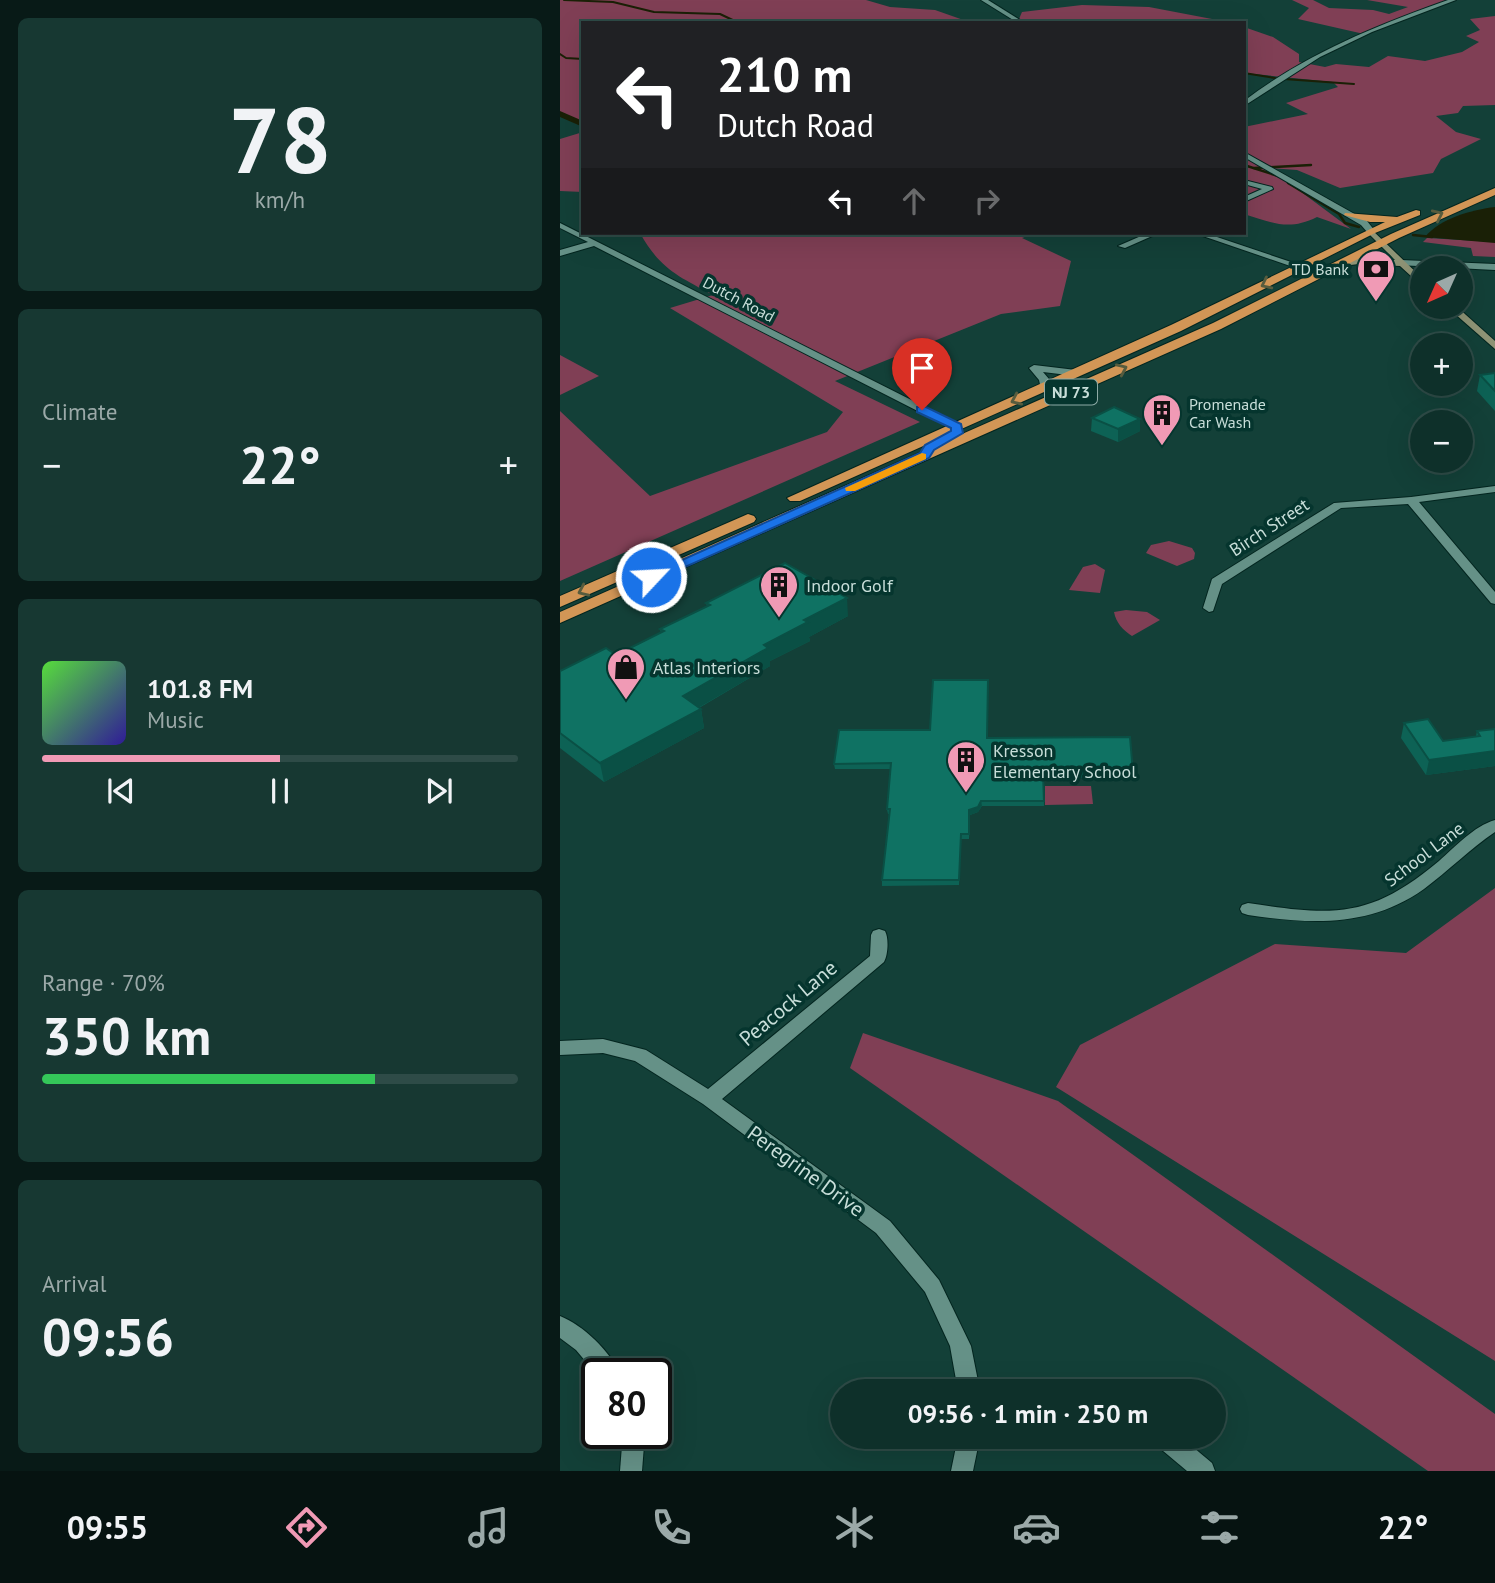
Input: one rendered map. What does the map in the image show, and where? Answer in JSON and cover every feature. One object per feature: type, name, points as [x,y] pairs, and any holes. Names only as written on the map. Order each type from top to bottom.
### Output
[{"type":"highway","points":[[1460,193],[1495,180]]},
{"type":"highway","name":"NJ 73","points":[[560,618],[1217,326],[1460,205],[1495,191]]},
{"type":"highway","name":"NJ 73","points":[[560,601],[1076,373],[1302,267],[1371,231],[1429,207]]},
{"type":"highway","points":[[1349,215],[1374,219],[1407,216]]},
{"type":"highway","points":[[924,456],[929,448],[954,436],[958,430],[957,426]]},
{"type":"main road","points":[[1371,231],[1410,272]]},
{"type":"main road","points":[[1337,265],[1359,261],[1401,263]]},
{"type":"main road","points":[[1465,319],[1495,346]]},
{"type":"street","points":[[984,0],[1019,21]]},
{"type":"street","points":[[1246,103],[1317,53],[1453,0]]},
{"type":"street","points":[[1246,155],[1349,215],[1371,231]]},
{"type":"street","points":[[1246,183],[1269,189],[1246,199]]},
{"type":"street","name":"Dutch Road","points":[[560,225],[957,426]]},
{"type":"street","points":[[1122,246],[1150,235]]},
{"type":"street","points":[[1204,235],[1302,267]]},
{"type":"street","points":[[560,253],[595,243]]},
{"type":"street","points":[[1401,263],[1495,267]]},
{"type":"street","points":[[1045,387],[1044,379],[1034,368],[1076,373]]},
{"type":"street","name":"Dutch Road","points":[[904,401],[908,409],[928,419],[934,436]]},
{"type":"street","name":"Birch Street","points":[[1209,608],[1216,582],[1330,508],[1495,489]]},
{"type":"street","points":[[1411,500],[1495,600]]},
{"type":"street","name":"School Lane","points":[[1248,909],[1325,917],[1361,913],[1391,903],[1495,825]]},
{"type":"street","name":"Peacock Lane","points":[[709,1099],[878,958],[879,935]]},
{"type":"street","name":"Peregrine Drive","points":[[560,1048],[603,1046],[640,1055],[709,1099],[883,1227],[932,1286],[960,1346],[967,1379]]},
{"type":"street","points":[[560,1326],[583,1343],[596,1358]]},
{"type":"street","points":[[631,1471],[634,1449]]},
{"type":"street","points":[[962,1471],[967,1449]]},
{"type":"street","points":[[1178,1449],[1204,1471]]},
{"type":"shaded area","points":[[560,0],[866,0],[890,7],[935,10],[966,21],[581,21],[581,122],[560,116]]},
{"type":"shaded area","points":[[1292,0],[1313,0],[1329,8],[1373,10],[1389,14],[1408,7],[1367,0],[1454,0],[1364,34],[1298,19],[1309,8]]},
{"type":"shaded area","points":[[1082,5],[1149,7],[1222,21],[1023,21],[1019,19],[1022,12]]},
{"type":"shaded area","points":[[1495,16],[1495,105],[1463,106],[1458,113],[1436,116],[1456,132],[1481,139],[1441,159],[1433,173],[1340,188],[1297,170],[1269,168],[1351,229],[1317,217],[1289,225],[1246,215],[1246,127],[1308,114],[1286,103],[1338,87],[1333,82],[1246,73],[1246,28],[1273,37],[1299,54],[1299,62],[1325,67],[1336,64],[1369,67],[1388,56],[1425,61],[1462,52],[1479,42],[1466,36],[1480,30],[1470,19]]},
{"type":"shaded area","points":[[581,133],[581,192],[560,191],[560,139]]},
{"type":"shaded area","points":[[1495,207],[1495,243],[1425,237],[1448,220]]},
{"type":"shaded area","points":[[641,235],[1030,235],[1022,238],[1071,261],[1060,306],[1001,314],[835,381],[920,422],[560,581],[560,411],[650,496],[827,432],[843,412],[670,308],[713,295],[680,277],[647,245]]},
{"type":"shaded area","points":[[1427,238],[1495,242],[1495,257],[1473,256],[1471,248],[1423,242]]},
{"type":"shaded area","points":[[560,355],[599,376],[560,395]]},
{"type":"shaded area","points":[[1169,541],[1192,548],[1194,559],[1177,566],[1146,553],[1151,545]]},
{"type":"shaded area","points":[[1095,564],[1105,570],[1100,593],[1069,590],[1083,567]]},
{"type":"shaded area","points":[[1114,612],[1147,612],[1160,620],[1132,636],[1120,626]]},
{"type":"shaded area","points":[[1045,786],[1091,786],[1093,804],[1045,805]]},
{"type":"shaded area","points":[[1495,888],[1495,1361],[1056,1087],[1080,1045],[1275,944],[1406,953]]},
{"type":"shaded area","points":[[863,1033],[1058,1101],[1495,1414],[1495,1471],[1428,1471],[850,1068]]},
{"type":"building","points":[[1495,373],[1495,391],[1480,375]]},
{"type":"building","points":[[1114,407],[1140,419],[1118,429],[1092,418]]},
{"type":"building","points":[[785,563],[847,598],[804,620],[808,622],[764,645],[768,648],[683,696],[701,709],[600,763],[560,733],[560,671],[606,648],[616,655],[664,631],[660,629],[710,605],[706,603]]},
{"type":"building","name":"Kresson Elementary School","points":[[933,680],[988,680],[987,738],[1130,737],[1133,773],[1043,773],[1044,801],[981,801],[978,807],[969,810],[969,834],[961,834],[959,880],[882,880],[890,809],[887,809],[891,763],[834,764],[839,730],[930,730]]},
{"type":"building","points":[[1428,719],[1443,741],[1480,736],[1477,731],[1495,729],[1495,751],[1429,760],[1404,723]]},
{"type":"waterway","points":[[564,0],[613,2],[654,12],[720,14],[735,21]]},
{"type":"waterway","points":[[560,54],[566,58],[581,59]]},
{"type":"waterway","points":[[1246,73],[1275,78]]},
{"type":"waterway","points":[[1284,79],[1354,84]]},
{"type":"waterway","points":[[560,114],[581,123]]},
{"type":"waterway","points":[[1254,168],[1311,165]]},
{"type":"waterway","points":[[1246,166],[1278,176]]},
{"type":"waterway","points":[[1288,183],[1339,214],[1345,223],[1359,227]]},
{"type":"waterway","points":[[1413,235],[1432,237]]},
{"type":"slow traffic","points":[[851,488],[922,457]]},
{"type":"place","name":"TD Bank","points":[[1376,303]]},
{"type":"place","name":"Promenade Car Wash","points":[[1162,447]]},
{"type":"place","name":"Indoor Golf","points":[[779,619]]},
{"type":"place","name":"Atlas Interiors","points":[[626,701]]},
{"type":"place","name":"Kresson Elementary School","points":[[966,794]]},
{"type":"route","points":[[651,577],[924,456],[929,448],[957,433],[957,426],[922,410]]}]
